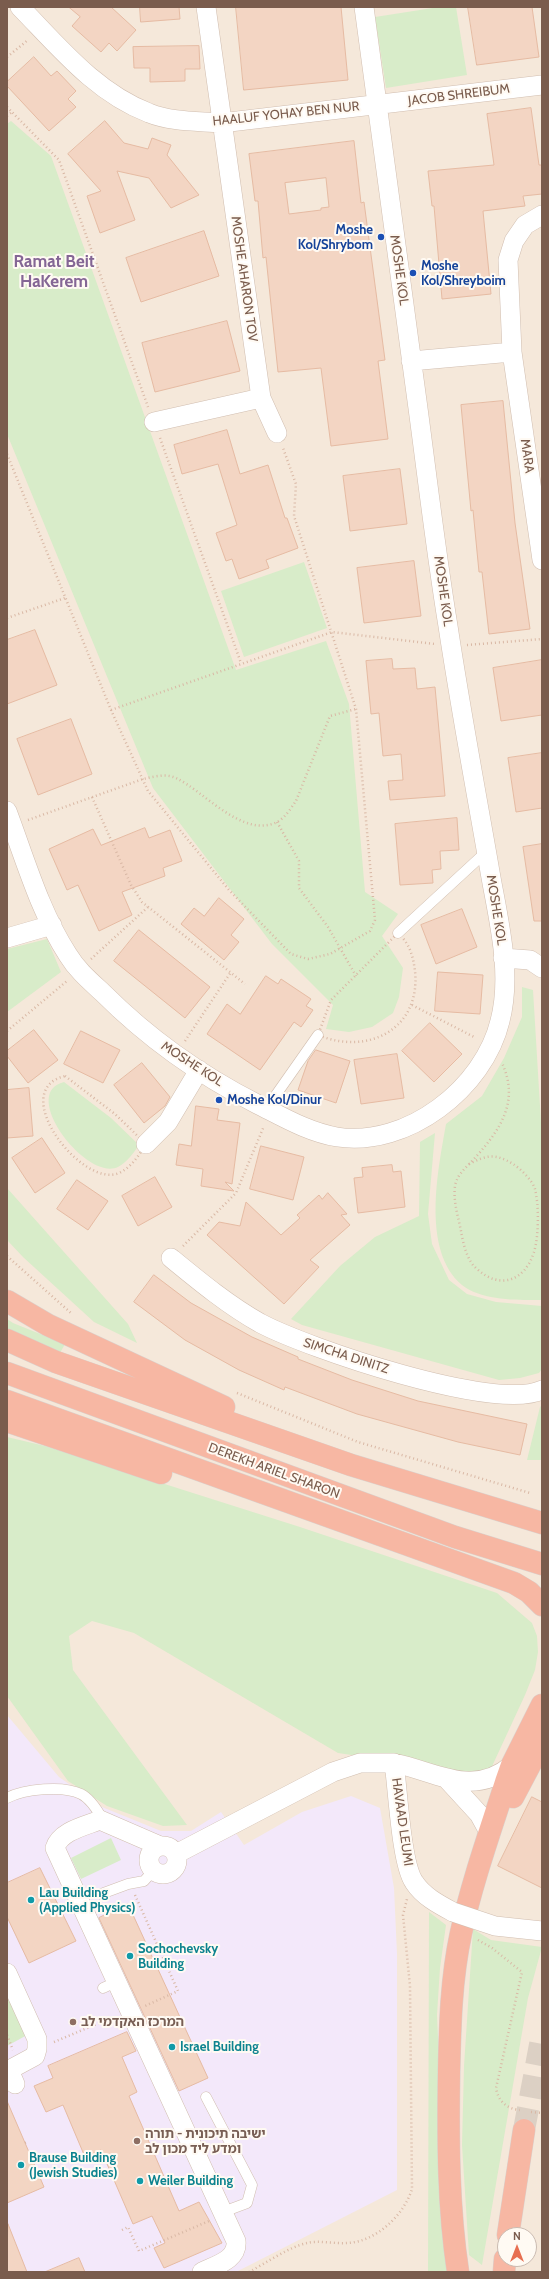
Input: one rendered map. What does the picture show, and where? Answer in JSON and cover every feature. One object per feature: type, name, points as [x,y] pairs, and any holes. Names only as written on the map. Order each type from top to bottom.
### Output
[{"type":"highway","points":[[7,1301],[48,1325],[90,1346],[351,1465]]},
{"type":"highway","points":[[7,1340],[56,1362],[351,1465],[542,1523]]},
{"type":"highway","name":"DEREKH ARIEL SHARON","points":[[7,1373],[455,1537],[542,1564]]},
{"type":"highway","points":[[7,1401],[240,1474],[455,1537]]},
{"type":"highway","points":[[7,1401],[413,1549],[514,1583],[529,1592],[542,1605]]},
{"type":"highway","points":[[7,1421],[251,1503],[413,1549]]},
{"type":"highway","points":[[458,2272],[453,2239],[448,2135],[450,2020],[455,1965],[461,1932],[512,1764],[542,1705]]},
{"type":"highway","points":[[475,1883],[512,1799],[542,1742]]},
{"type":"highway","points":[[509,2227],[525,2117]]},
{"type":"street","name":"HAALUF YOHAY BEN NUR","points":[[20,7],[85,73],[129,104],[150,114],[173,119],[221,123],[376,105]]},
{"type":"street","name":"MOSHE AHARON TOV","points":[[206,7],[221,123],[261,398],[277,433]]},
{"type":"street","name":"MOSHE KOL","points":[[10,818],[52,925],[65,950],[83,974],[132,1021],[176,1055],[268,1110],[300,1126],[338,1137],[373,1136],[412,1125],[448,1102],[478,1066],[499,1027],[503,1010],[503,958],[451,646],[376,105],[364,7]]},
{"type":"street","name":"JACOB SHREIBUM","points":[[376,105],[542,85]]},
{"type":"street","name":"MARA","points":[[542,215],[525,225],[514,241],[508,260],[512,352],[542,560]]},
{"type":"street","points":[[411,361],[512,352]]},
{"type":"street","points":[[154,422],[261,398]]},
{"type":"street","points":[[7,938],[52,925]]},
{"type":"street","points":[[503,958],[530,960],[542,968]]},
{"type":"street","points":[[146,1144],[168,1122],[199,1070]]},
{"type":"street","name":"SIMCHA DINITZ","points":[[171,1258],[215,1293],[260,1323],[308,1345],[412,1377],[484,1393],[519,1395],[542,1390]]},
{"type":"street","name":"HAVAAD LEUMI","points":[[168,1850],[333,1772],[360,1763],[394,1763],[405,1856],[411,1877],[430,1899],[453,1912],[495,1926],[542,1931]]},
{"type":"street","points":[[394,1763],[446,1778],[468,1782],[484,1780],[497,1776],[512,1764]]},
{"type":"street","points":[[446,1778],[479,1814],[490,1834]]},
{"type":"street","points":[[108,1822],[150,1867],[162,1875],[171,1872],[177,1864],[168,1850],[108,1822],[63,1836],[57,1842],[55,1848],[110,1985],[131,2013],[236,2241],[237,2248],[231,2258],[202,2272]]},
{"type":"street","points":[[150,1867],[152,1850],[168,1850]]},
{"type":"street","points":[[7,1973],[37,2039],[35,2056],[9,2070],[15,2084]]},
{"type":"lane","points":[[398,933],[486,852]]},
{"type":"lane","points":[[268,1110],[318,1035]]},
{"type":"lane","points":[[7,1798],[40,1789],[64,1789],[81,1794],[108,1822]]},
{"type":"lane","points":[[101,1894],[128,1884],[144,1881],[150,1867]]},
{"type":"lane","points":[[206,2097],[252,2185],[247,2203],[223,2212]]},
{"type":"path","points":[[7,57],[41,29]]},
{"type":"path","points":[[7,107],[59,160],[241,663]]},
{"type":"path","points":[[7,116],[12,112]]},
{"type":"path","points":[[7,454],[111,710],[148,791],[229,890],[290,954],[308,959],[330,954],[370,931],[375,920],[356,709],[294,516],[296,484],[277,433]]},
{"type":"path","points":[[7,618],[65,598]]},
{"type":"path","points":[[111,710],[332,632],[451,646],[542,639]]},
{"type":"path","points":[[10,818],[92,797],[143,779],[161,775],[176,778],[242,822],[261,825],[277,822],[287,814],[296,801],[330,716],[356,709]]},
{"type":"path","points":[[92,797],[131,885],[142,902],[245,984]]},
{"type":"path","points":[[277,822],[299,861],[299,888],[328,926],[356,976]]},
{"type":"path","points":[[398,933],[406,940],[411,949],[416,981],[415,996],[412,1005],[402,1022],[387,1033],[356,1043],[343,1043],[318,1035],[331,1000],[398,933]]},
{"type":"path","points":[[176,1055],[231,972]]},
{"type":"path","points":[[412,1005],[490,1046],[500,1059],[508,1077],[510,1097],[505,1115],[489,1142],[462,1171],[455,1185],[455,1205],[464,1246],[475,1268],[489,1279],[500,1281],[512,1280],[525,1270],[534,1252],[538,1216],[534,1188],[521,1169],[503,1158],[486,1156],[469,1164]]},
{"type":"path","points":[[65,1076],[76,1082],[115,1114],[146,1144],[134,1162],[119,1173],[106,1174],[88,1167],[69,1153],[55,1134],[45,1114],[42,1097],[47,1085],[54,1078],[65,1076]]},
{"type":"path","points":[[171,1258],[236,1193],[268,1110]]},
{"type":"path","points":[[7,1256],[58,1303],[75,1316]]},
{"type":"path","points":[[236,1392],[358,1442],[530,1494]]},
{"type":"path","points":[[131,2013],[178,1991],[134,1894]]},
{"type":"path","points":[[249,2272],[308,2242],[349,2243],[360,2241],[387,2226],[407,2203],[412,2189],[410,1986],[403,1915],[409,1896]]},
{"type":"path","points":[[492,1948],[522,1972],[496,2088],[497,2094],[508,2107],[525,2117],[542,2113]]},
{"type":"path","points":[[37,2049],[111,2018]]},
{"type":"path","points":[[122,2230],[128,2227],[139,2251],[215,2218],[223,2212]]},
{"type":"shaded area","points":[[7,7],[542,7],[542,2272],[7,2272]]},
{"type":"shaded area","points":[[7,1715],[59,1777],[102,1807],[161,1831],[191,1831],[221,1812],[244,1845],[302,1812],[351,1796],[380,1808],[394,1888],[397,1954],[397,2190],[236,2272],[7,2272]]},
{"type":"green space","points":[[439,7],[456,7],[467,75],[386,88],[375,17]]},
{"type":"green space","points":[[11,121],[51,156],[236,670],[326,641],[349,704],[365,892],[398,914],[382,936],[403,968],[399,997],[393,1013],[372,1027],[349,1032],[326,1029],[333,1005],[272,944],[153,788],[7,434],[7,124]]},
{"type":"green space","points":[[304,562],[327,628],[244,657],[221,591]]},
{"type":"green space","points":[[47,939],[61,972],[7,1012],[7,949]]},
{"type":"green space","points":[[522,987],[533,990],[542,1139],[542,1300],[490,1297],[470,1290],[462,1285],[449,1270],[441,1252],[437,1231],[437,1186],[446,1124],[482,1096],[504,1058],[522,1017]]},
{"type":"green space","points":[[64,1082],[111,1118],[139,1145],[130,1158],[124,1163],[118,1167],[105,1168],[90,1162],[75,1150],[62,1134],[53,1118],[49,1102],[52,1089]]},
{"type":"green space","points":[[435,1133],[428,1214],[432,1244],[449,1280],[467,1294],[496,1302],[542,1306],[542,1369],[539,1373],[520,1378],[499,1380],[302,1325],[291,1319],[340,1266],[375,1237],[419,1216],[420,1142]]},
{"type":"green space","points":[[7,1188],[128,1324],[137,1343],[94,1322],[23,1257],[7,1240]]},
{"type":"green space","points":[[7,1319],[13,1323],[65,1344],[60,1353],[7,1331]]},
{"type":"green space","points":[[542,1405],[542,1460],[527,1460],[540,1407]]},
{"type":"green space","points":[[7,1437],[45,1446],[300,1527],[497,1593],[532,1623],[537,1636],[538,1652],[535,1670],[525,1695],[488,1775],[338,1753],[134,1633],[92,1621],[69,1636],[73,1670],[187,1825],[163,1826],[107,1806],[68,1781],[7,1696]]},
{"type":"green space","points":[[111,1838],[121,1860],[81,1879],[71,1858]]},
{"type":"green space","points":[[429,1912],[446,1925],[440,1968],[437,2015],[447,2242],[450,2272],[428,2272]]},
{"type":"green space","points":[[473,1929],[491,1940],[542,1947],[528,1998],[482,2265],[469,2255],[462,2145],[464,2066]]},
{"type":"green space","points":[[7,1987],[29,2034],[7,2046]]},
{"type":"building","points":[[69,7],[111,7],[136,30],[117,51],[109,43],[101,52],[72,26],[80,17]]},
{"type":"building","points":[[140,7],[179,7],[180,19],[141,22]]},
{"type":"building","points":[[236,7],[341,7],[348,80],[244,90]]},
{"type":"building","points":[[468,7],[532,7],[539,57],[477,65]]},
{"type":"building","points":[[199,46],[200,69],[185,69],[185,81],[150,82],[150,68],[134,68],[133,47]]},
{"type":"building","points":[[34,57],[51,76],[57,71],[76,91],[68,99],[76,107],[49,131],[7,86],[7,82]]},
{"type":"building","points":[[531,108],[539,165],[542,165],[542,194],[523,196],[525,206],[483,211],[491,294],[442,299],[434,206],[432,206],[428,171],[494,165],[487,114]]},
{"type":"building","points":[[105,121],[124,143],[148,149],[152,138],[171,145],[167,155],[199,195],[171,208],[149,178],[117,171],[135,220],[100,233],[87,196],[101,191],[68,154]]},
{"type":"building","points":[[354,141],[361,203],[364,202],[385,360],[378,361],[388,439],[331,446],[321,368],[278,372],[266,257],[263,258],[258,201],[255,201],[249,154]],"holes":[[[326,178],[329,207],[321,208],[321,210],[289,214],[285,183]]]},
{"type":"building","points":[[204,231],[219,276],[141,302],[126,258]]},
{"type":"building","points":[[227,321],[240,371],[155,392],[142,343]]},
{"type":"building","points":[[503,401],[515,523],[530,629],[489,634],[482,572],[479,572],[473,510],[471,511],[461,405]]},
{"type":"building","points":[[227,430],[240,474],[268,465],[285,518],[287,518],[298,548],[266,560],[269,568],[239,579],[232,559],[226,561],[216,533],[237,525],[218,464],[182,474],[174,445]]},
{"type":"building","points":[[400,469],[407,524],[350,531],[343,476]]},
{"type":"building","points":[[414,561],[421,616],[364,623],[357,568]]},
{"type":"building","points":[[35,630],[57,685],[7,704],[7,640]]},
{"type":"building","points":[[392,659],[393,669],[415,668],[417,689],[435,687],[445,796],[390,800],[388,781],[403,780],[401,754],[383,756],[379,713],[371,714],[366,661]]},
{"type":"building","points":[[542,660],[542,715],[501,721],[493,668]]},
{"type":"building","points":[[71,719],[92,774],[38,795],[17,739]]},
{"type":"building","points":[[542,753],[542,808],[516,812],[508,758]]},
{"type":"building","points":[[457,818],[459,850],[440,851],[441,869],[432,870],[433,883],[400,885],[395,824]]},
{"type":"building","points":[[145,828],[149,838],[170,830],[182,861],[163,868],[165,876],[122,892],[132,915],[99,931],[78,885],[67,890],[49,849],[93,829],[101,845]]},
{"type":"building","points":[[542,844],[542,921],[534,921],[523,847]]},
{"type":"building","points":[[219,898],[244,919],[231,935],[239,942],[224,960],[181,924],[194,908],[204,916]]},
{"type":"building","points":[[462,909],[477,947],[436,964],[421,925]]},
{"type":"building","points":[[139,930],[210,987],[185,1018],[114,961]]},
{"type":"building","points":[[438,972],[483,975],[480,1014],[435,1011]]},
{"type":"building","points":[[266,976],[278,984],[281,979],[311,999],[306,1006],[313,1010],[301,1027],[294,1022],[260,1070],[207,1034],[227,1004],[240,1014]]},
{"type":"building","points":[[430,1023],[462,1054],[434,1082],[402,1051]]},
{"type":"building","points":[[34,1030],[58,1060],[28,1083],[7,1056],[7,1051]]},
{"type":"building","points":[[81,1031],[120,1050],[103,1083],[64,1064]]},
{"type":"building","points":[[316,1050],[350,1061],[336,1103],[298,1090],[308,1061]]},
{"type":"building","points":[[397,1054],[404,1098],[361,1104],[354,1060]]},
{"type":"building","points":[[142,1063],[170,1097],[165,1106],[144,1123],[114,1085]]},
{"type":"building","points":[[29,1088],[33,1136],[7,1138],[7,1090]]},
{"type":"building","points":[[196,1106],[219,1109],[217,1120],[240,1123],[232,1184],[225,1182],[234,1191],[201,1186],[203,1169],[176,1165],[179,1144],[191,1146]]},
{"type":"building","points":[[42,1138],[65,1173],[35,1193],[12,1158]]},
{"type":"building","points":[[261,1146],[304,1157],[293,1200],[250,1189]]},
{"type":"building","points":[[392,1165],[393,1172],[401,1171],[405,1207],[358,1213],[354,1178],[363,1177],[362,1168]]},
{"type":"building","points":[[155,1177],[172,1207],[138,1226],[122,1196]]},
{"type":"building","points":[[77,1180],[108,1201],[88,1230],[57,1209]]},
{"type":"building","points":[[328,1193],[347,1214],[341,1215],[350,1225],[310,1260],[319,1267],[284,1304],[207,1235],[219,1222],[240,1226],[246,1202],[281,1235],[300,1218],[297,1215],[319,1195],[322,1199]]},
{"type":"building","points":[[154,1275],[191,1303],[252,1337],[298,1357],[298,1359],[352,1380],[418,1401],[527,1424],[520,1455],[458,1442],[357,1414],[285,1387],[284,1390],[239,1370],[185,1340],[134,1302]]},
{"type":"building","points":[[532,1797],[542,1802],[542,1888],[498,1866]]},
{"type":"building","name":"Lau Building (Applied Physics)","points":[[40,1868],[76,1941],[29,1963],[7,1917],[7,1883]]},
{"type":"building","points":[[128,1904],[208,2078],[179,2091],[99,1918]]},
{"type":"building","points":[[127,2032],[136,2051],[122,2057],[137,2092],[129,2096],[179,2211],[199,2202],[222,2243],[164,2268],[154,2248],[165,2243],[152,2216],[133,2224],[101,2150],[85,2157],[63,2105],[46,2112],[34,2086],[53,2078],[48,2066]]},
{"type":"building","name":"Brause Building (Jewish Studies)","points":[[7,2101],[44,2187],[7,2203]]},
{"type":"building","points":[[8,2224],[27,2272],[7,2272]]},
{"type":"building","points":[[79,2258],[85,2272],[45,2272]]},
{"type":"tunnel","points":[[524,2130],[542,2034]]},
{"type":"place","name":"Moshe Kol/Shrybom","points":[[381,237]]},
{"type":"place","name":"Moshe Kol/Shreyboim","points":[[413,273]]},
{"type":"place","name":"Moshe Kol/Dinur","points":[[219,1100]]},
{"type":"place","name":"Lau Building (Applied Physics)","points":[[31,1900]]},
{"type":"place","name":"Sochochevsky Building","points":[[130,1956]]},
{"type":"place","name":"המרכז האקדמי לב","points":[[73,2022]]},
{"type":"place","name":"Israel Building","points":[[172,2047]]},
{"type":"place","name":"ישיבה תיכונית - תורה ומדע ליד מכון לב","points":[[137,2141]]},
{"type":"place","name":"Brause Building (Jewish Studies)","points":[[21,2165]]},
{"type":"place","name":"Weiler Building","points":[[140,2181]]},
{"type":"district","name":"Ramat Beit HaKerem","points":[[54,272]]}]
